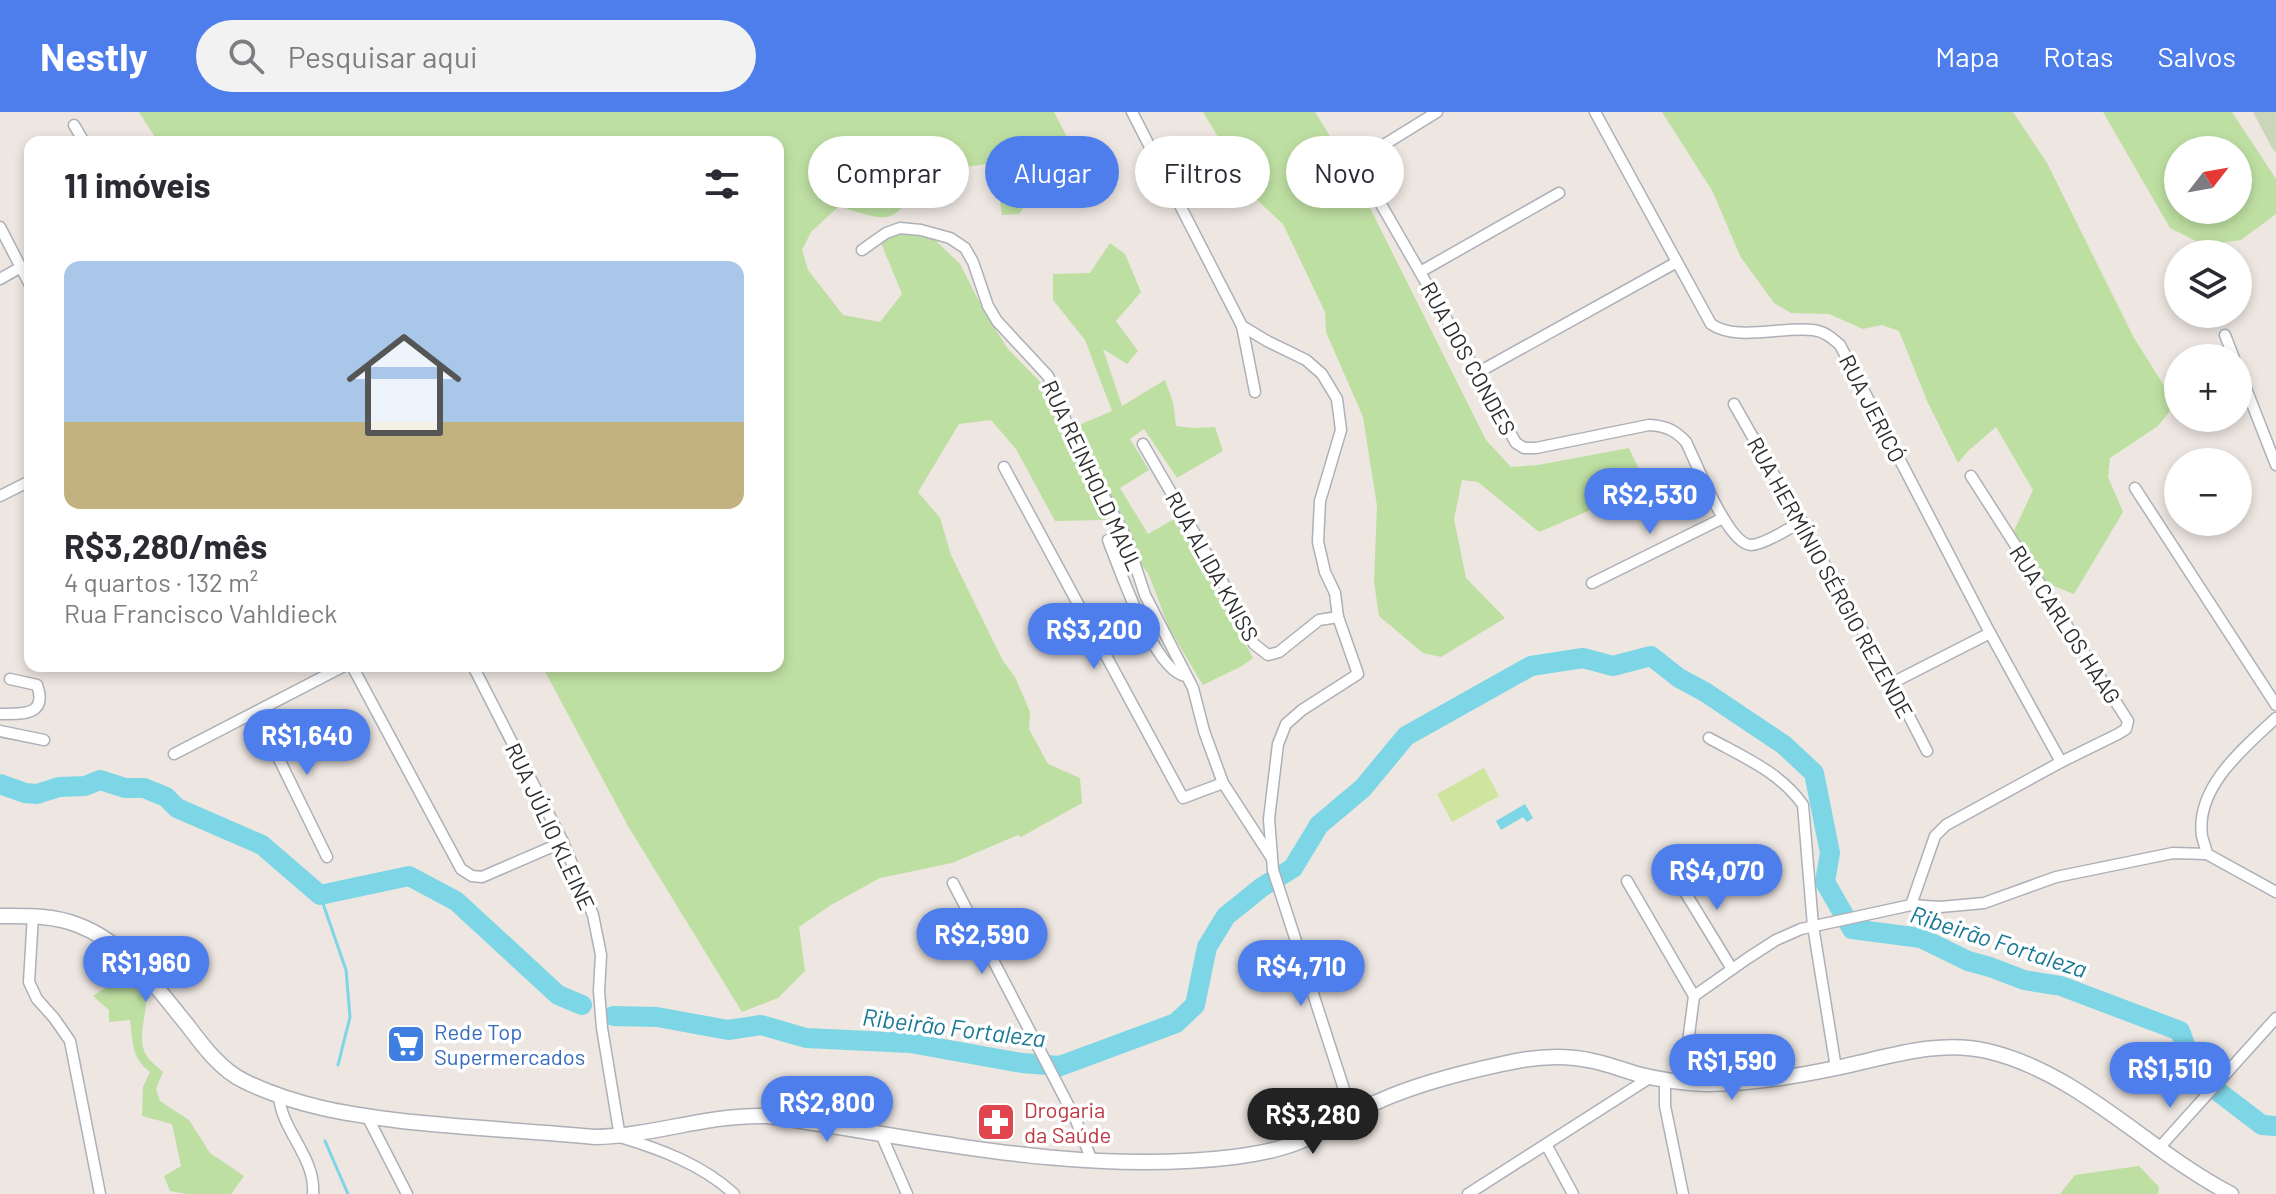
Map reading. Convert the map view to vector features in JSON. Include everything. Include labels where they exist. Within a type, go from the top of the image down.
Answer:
[{"type":"main road","points":[[0,916],[33,915],[77,924],[110,944],[154,983],[203,1045],[240,1079],[279,1097],[309,1106],[445,1126],[620,1137],[740,1115],[768,1116],[1033,1155],[1092,1161],[1176,1162],[1257,1154],[1303,1140],[1377,1101],[1517,1060],[1561,1057],[1593,1060],[1658,1079],[1686,1083],[1754,1082],[1949,1046],[1981,1049],[2032,1065],[2090,1100],[2200,1177],[2231,1194]]},
{"type":"street","points":[[1132,112],[1242,326],[1255,392]]},
{"type":"street","name":"RUA DOS CONDES","points":[[1437,112],[1369,154],[1363,173],[1516,443],[1524,448],[1536,448],[1649,425],[1664,426],[1677,432],[1686,442],[1723,518],[1739,540],[1749,545],[1759,543],[1802,521]]},
{"type":"street","name":"RUA JERICÓ","points":[[1595,112],[1711,324],[1727,332],[1814,330],[1829,335],[1840,345],[2061,762]]},
{"type":"street","points":[[74,125],[80,136]]},
{"type":"street","points":[[1420,272],[1559,193]]},
{"type":"street","points":[[0,227],[24,273]]},
{"type":"street","name":"RUA REINHOLD MAUL","points":[[862,250],[886,233],[900,228],[950,238],[965,248],[997,321],[1048,376],[1069,431],[1126,537],[1145,595],[1193,688],[1204,731],[1223,783],[1271,858]]},
{"type":"street","points":[[1477,373],[1677,262]]},
{"type":"street","points":[[0,279],[21,267]]},
{"type":"street","points":[[1242,326],[1306,360],[1322,374],[1337,399],[1341,430],[1320,501],[1318,542],[1325,572],[1335,593],[1338,617],[1358,674],[1286,724],[1281,734],[1269,819],[1273,870],[1352,1114]]},
{"type":"street","points":[[2225,335],[2229,344]]},
{"type":"street","name":"RUA HERMÍNIO SÉRGIO REZENDE","points":[[1734,404],[1802,521],[1927,751]]},
{"type":"street","points":[[2252,404],[2276,465]]},
{"type":"street","name":"RUA ALIDA KNISS","points":[[1143,444],[1221,579],[1254,644],[1268,655],[1279,652],[1319,620],[1338,617]]},
{"type":"street","points":[[1004,467],[1183,798],[1223,783]]},
{"type":"street","name":"RUA CARLOS HAAG","points":[[1911,905],[1935,836],[1946,825],[2118,734],[2126,729],[2128,721],[1971,476]]},
{"type":"street","points":[[0,496],[24,484]]},
{"type":"street","points":[[2135,488],[2276,705]]},
{"type":"street","points":[[1592,583],[1723,518]]},
{"type":"street","points":[[1108,540],[1150,638],[1172,671],[1186,676]]},
{"type":"street","points":[[1892,683],[1990,633]]},
{"type":"street","points":[[174,754],[333,672]]},
{"type":"street","points":[[355,672],[461,869],[472,876],[482,877],[563,842]]},
{"type":"street","name":"RUA JÚLIO KLEINE","points":[[476,672],[563,842],[593,915],[601,955],[599,991],[602,1028],[620,1137]]},
{"type":"street","points":[[0,714],[30,712],[40,701],[37,685],[10,679]]},
{"type":"street","points":[[256,712],[327,857]]},
{"type":"street","points":[[2207,854],[2202,835],[2206,801],[2233,757],[2276,718]]},
{"type":"street","points":[[0,731],[44,740]]},
{"type":"street","points":[[1709,738],[1778,777],[1803,805],[1813,926],[1836,1068]]},
{"type":"street","points":[[1694,996],[1776,940],[1813,926],[1911,905],[1940,907],[1984,903],[2056,877],[2173,853],[2207,854],[2276,892]]},
{"type":"street","points":[[1674,874],[1732,969]]},
{"type":"street","points":[[1627,881],[1694,996],[1686,1083]]},
{"type":"street","points":[[953,883],[1075,1118],[1092,1161]]},
{"type":"street","points":[[33,915],[29,982],[37,999],[70,1041],[100,1194]]},
{"type":"street","points":[[2159,1148],[2276,1018]]},
{"type":"street","points":[[1468,1194],[1658,1079],[1683,1194]]},
{"type":"street","points":[[279,1097],[280,1110],[312,1175],[313,1194]]},
{"type":"street","points":[[367,1116],[407,1194]]},
{"type":"street","points":[[881,1134],[907,1194]]},
{"type":"street","points":[[620,1137],[682,1160],[722,1183],[734,1194]]},
{"type":"street","points":[[1547,1146],[1573,1194]]},
{"type":"green space","points":[[139,112],[1054,112],[1067,136],[985,136],[985,164],[969,167],[969,136],[808,136],[808,208],[837,208],[811,232],[802,250],[808,270],[843,315],[880,322],[902,294],[881,243],[896,233],[933,238],[960,264],[1008,349],[1040,382],[1065,431],[1112,411],[1085,340],[1053,300],[1053,274],[1090,273],[1110,243],[1125,254],[1141,292],[1116,321],[1138,351],[1127,364],[1103,349],[1122,406],[1165,380],[1173,402],[1176,426],[1215,427],[1223,451],[1177,478],[1144,429],[1130,439],[1149,470],[1120,488],[1148,534],[1176,518],[1253,658],[1203,685],[1170,630],[1148,573],[1104,520],[1055,521],[1016,449],[991,420],[959,424],[918,492],[940,518],[951,555],[1003,661],[1015,677],[1030,712],[1029,729],[1048,764],[1080,778],[1082,803],[1021,837],[1018,835],[952,863],[880,878],[831,905],[799,927],[805,971],[778,998],[742,1012],[628,826],[545,672],[784,672],[784,136],[154,136]]},
{"type":"green space","points":[[1203,112],[1315,112],[1330,136],[1286,136],[1286,208],[1370,208],[1486,440],[1511,467],[1629,448],[1642,476],[1628,494],[1539,532],[1478,482],[1462,480],[1454,519],[1466,578],[1505,618],[1441,657],[1423,653],[1379,616],[1374,582],[1377,506],[1363,417],[1326,332],[1325,312],[1283,224],[1266,208],[1270,208],[1270,136],[1218,136]]},
{"type":"green space","points":[[1662,112],[2013,112],[2047,163],[2134,338],[2164,386],[2164,418],[2158,426],[2110,458],[2108,477],[2123,512],[2074,594],[2039,580],[2013,533],[2033,490],[1996,427],[1958,463],[1928,403],[1899,331],[1882,325],[1863,329],[1829,314],[1791,313],[1774,303],[1740,256],[1713,192]]},
{"type":"green space","points":[[2103,112],[2232,112],[2248,136],[2164,136],[2164,218]]},
{"type":"green space","points":[[2253,112],[2276,112],[2276,153],[2272,148]]},
{"type":"green space","points":[[2252,142],[2276,179],[2276,214],[2241,240],[2194,240],[2168,224],[2252,224]]},
{"type":"green space","points":[[846,208],[901,208],[892,215],[872,216]]},
{"type":"green space","points":[[1001,208],[1023,208],[1019,214],[1002,215]]},
{"type":"green space","points":[[1484,768],[1499,796],[1452,822],[1437,794]]},
{"type":"green space","points":[[117,980],[131,980],[145,994],[143,1046],[148,1058],[163,1072],[156,1089],[160,1101],[189,1120],[210,1153],[244,1176],[231,1194],[170,1191],[164,1176],[181,1166],[172,1124],[142,1116],[143,1087],[150,1072],[136,1055],[130,1020],[109,1022],[109,1010],[93,996]]},
{"type":"green space","points":[[2139,1166],[2159,1187],[2158,1194],[2060,1194],[2075,1175]]},
{"type":"water","points":[[1525,804],[1533,818],[1527,822],[1523,817],[1501,830],[1496,821]]},
{"type":"waterway","name":"Ribeirão Fortaleza","points":[[613,1016],[657,1017],[728,1030],[761,1025],[806,1038],[910,1043],[1022,1063],[1060,1066],[1176,1023],[1195,1005],[1207,947],[1226,916],[1262,887],[1293,868],[1319,825],[1363,788],[1406,736],[1531,666],[1583,658],[1613,666],[1651,656],[1679,678],[1784,745],[1814,773],[1830,853],[1825,882],[1852,929],[1921,938],[1968,961],[2024,980],[2061,986],[2180,1031],[2200,1073],[2220,1093],[2262,1125],[2276,1126]]},
{"type":"waterway","name":"Ribeirão Fortaleza","points":[[0,784],[37,794],[59,787],[85,786],[100,780],[125,788],[144,788],[166,797],[177,808],[262,845],[320,895],[409,876],[456,901],[558,995],[582,1005]]},
{"type":"waterway","points":[[320,895],[346,970],[350,1017],[338,1065]]},
{"type":"waterway","points":[[325,1141],[348,1194]]},
{"type":"place","name":"Rede Top Supermercados","points":[[406,1044]]},
{"type":"place","name":"Drogaria da Saúde","points":[[996,1122]]}]
